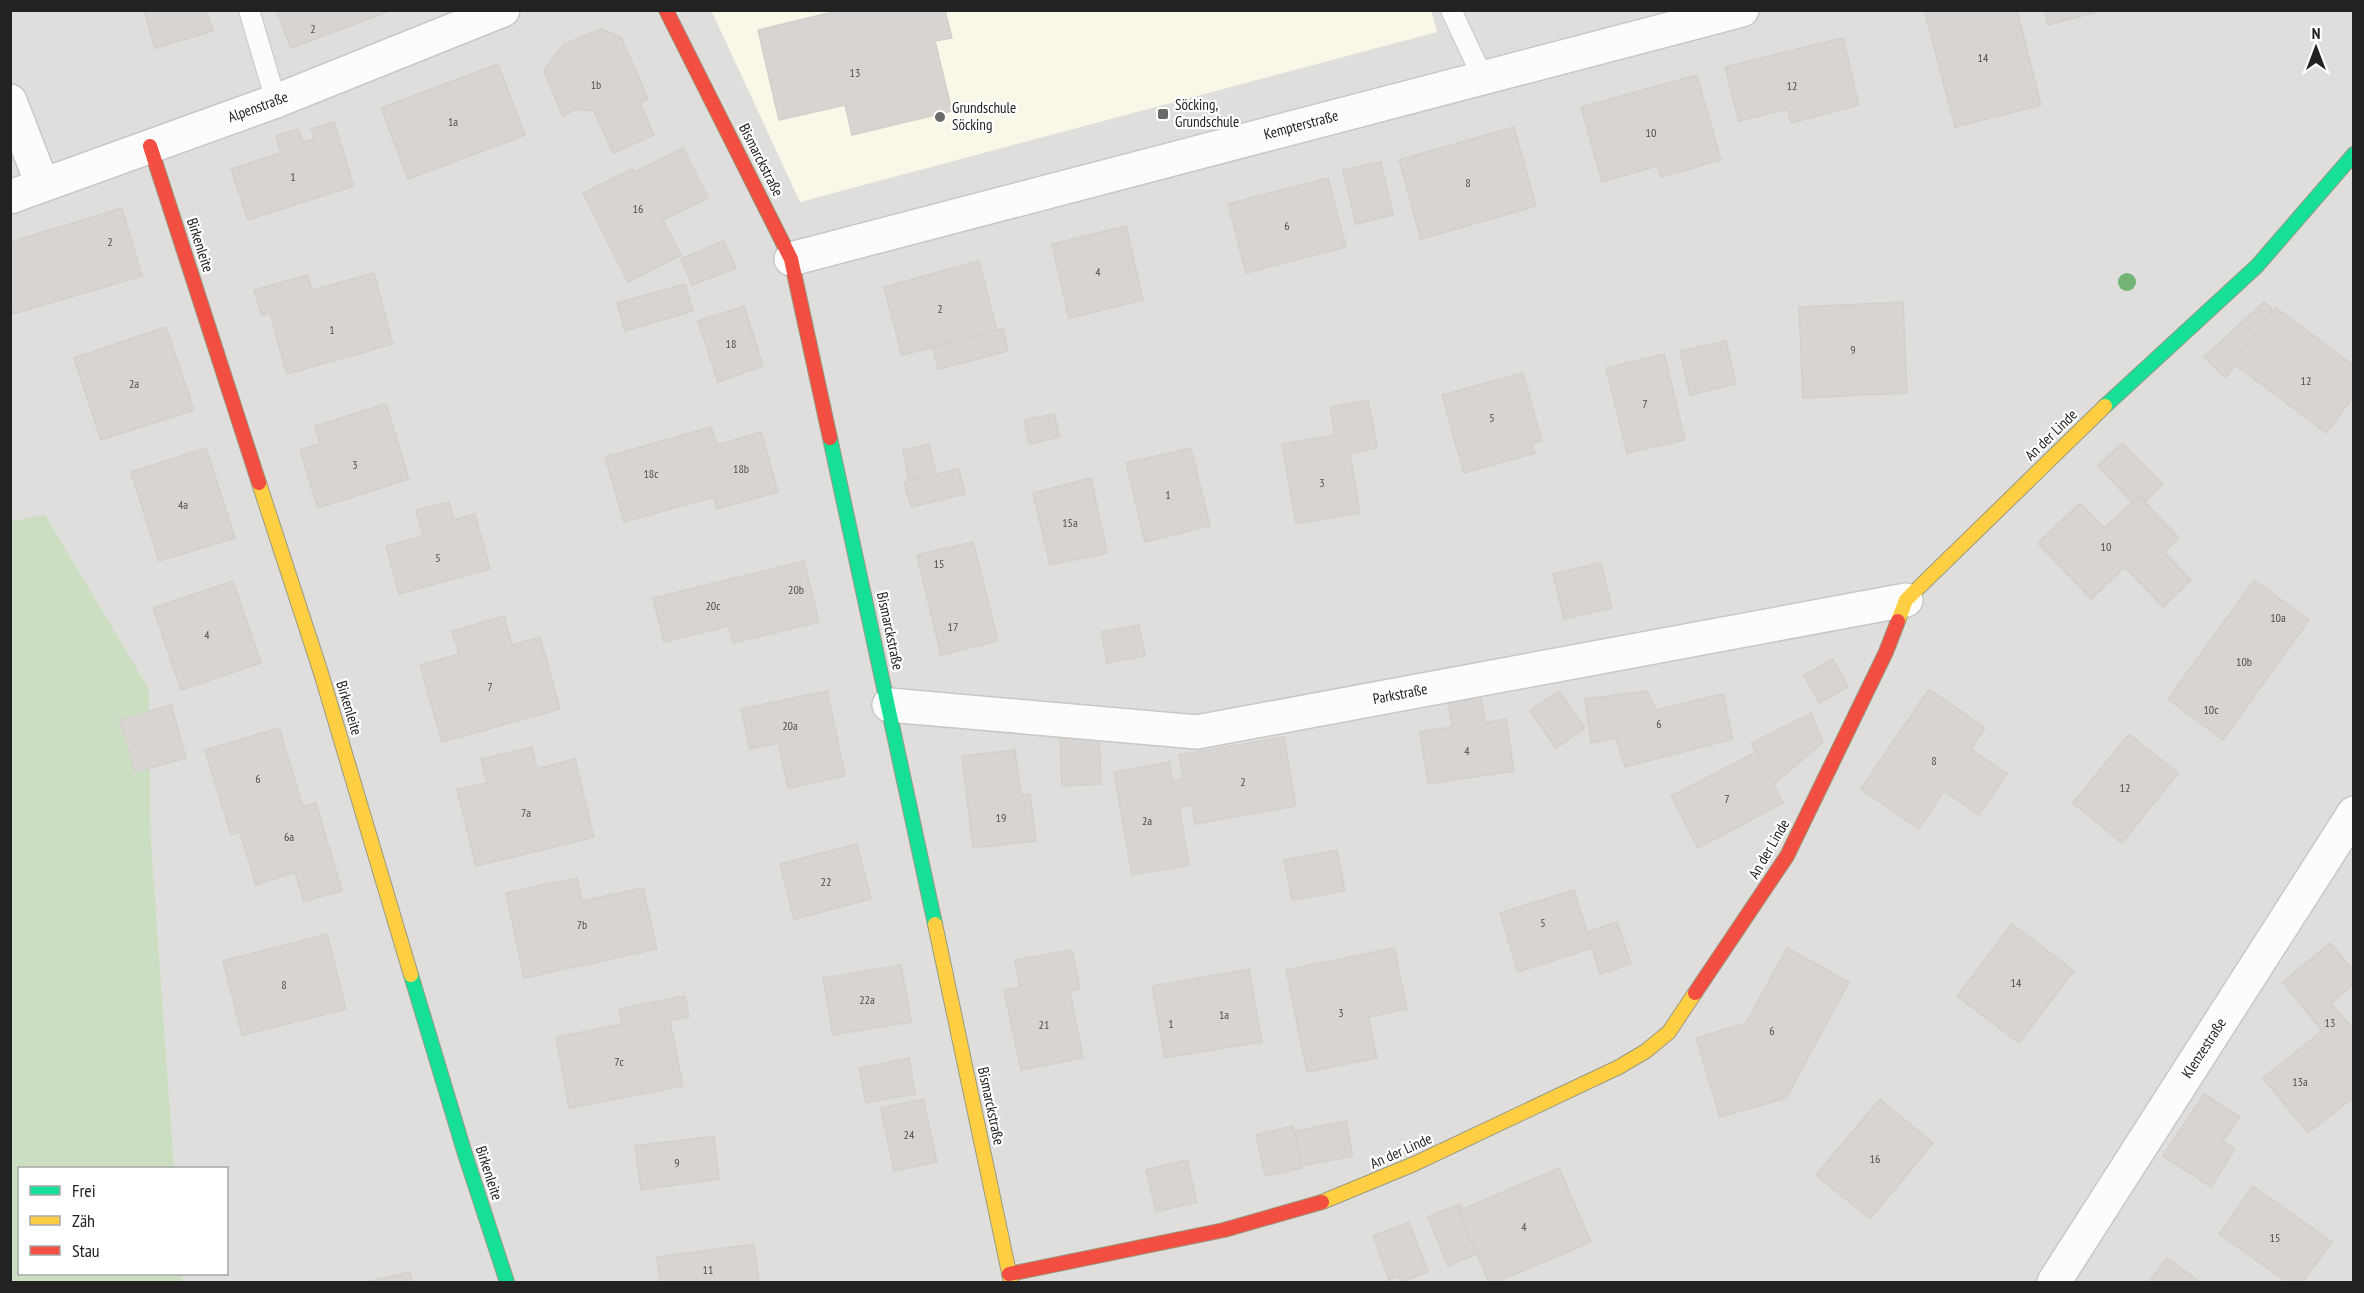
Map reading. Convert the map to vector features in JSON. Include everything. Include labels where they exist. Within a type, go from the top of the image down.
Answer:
[{"type":"street","name":"Alpenstraße","points":[[10,197],[276,101],[503,10]]},
{"type":"street","name":"Bismarckstraße","points":[[666,10],[791,259],[889,705],[1010,1278]]},
{"type":"street","name":"Kempterstraße","points":[[791,259],[1742,10]]},
{"type":"street","points":[[10,101],[42,184]]},
{"type":"street","name":"Birkenleite","points":[[150,146],[321,673],[465,1154],[507,1282]]},
{"type":"street","name":"An der Linde","points":[[1010,1278],[1224,1230],[1341,1196],[1619,1067],[1646,1051],[1669,1032],[1787,856],[1886,652],[1906,600],[2088,423],[2257,266],[2354,154]]},
{"type":"street","name":"Parkstraße","points":[[889,705],[1197,732],[1906,600]]},
{"type":"street","name":"Klenzestraße","points":[[2054,1282],[2354,813]]},
{"type":"lane","points":[[249,10],[276,101]]},
{"type":"lane","points":[[1451,10],[1483,78]]},
{"type":"shaded area","name":"Grundschule Söcking","points":[[717,10],[1431,10],[1437,32],[800,202],[712,12]]},
{"type":"shaded area","points":[[11,11],[2353,11],[2353,1282],[183,1282],[182,1275],[228,1275],[228,1167],[174,1167],[151,839],[149,689],[45,515],[11,521]]},
{"type":"green space","points":[[45,515],[149,689],[151,839],[174,1167],[18,1167],[18,1275],[182,1275],[183,1282],[11,1282],[10,521]]},
{"type":"building","points":[[144,10],[206,10],[213,31],[155,48]]},
{"type":"building","points":[[276,10],[392,10],[291,48]]},
{"type":"building","points":[[841,10],[945,10],[952,38],[935,41],[952,111],[852,135],[845,105],[779,120],[758,30]]},
{"type":"building","points":[[1931,10],[2017,10],[2041,105],[1955,127],[1925,12]]},
{"type":"building","points":[[2045,10],[2099,10],[2100,11],[2048,25]]},
{"type":"building","points":[[601,29],[621,37],[648,99],[640,103],[654,135],[613,153],[594,111],[575,109],[563,117],[544,70],[564,44]]},
{"type":"building","points":[[1843,38],[1859,105],[1791,123],[1788,109],[1739,121],[1725,67]]},
{"type":"building","points":[[498,64],[525,135],[408,179],[381,108]]},
{"type":"building","points":[[1697,75],[1721,160],[1661,177],[1657,166],[1602,182],[1581,107]]},
{"type":"building","points":[[334,122],[354,186],[248,220],[231,169],[281,153],[276,136],[298,129],[303,142],[314,139],[311,129]]},
{"type":"building","points":[[1514,127],[1536,206],[1421,239],[1399,160]]},
{"type":"building","points":[[683,148],[708,198],[663,220],[681,255],[628,282],[583,193]]},
{"type":"building","points":[[1381,162],[1393,215],[1356,224],[1343,170]]},
{"type":"building","points":[[1328,178],[1346,247],[1246,273],[1228,204]]},
{"type":"building","points":[[122,208],[142,276],[13,314],[10,306],[10,242]]},
{"type":"building","points":[[1126,226],[1143,300],[1069,318],[1052,244]]},
{"type":"building","points":[[724,241],[736,268],[692,285],[681,259]]},
{"type":"building","points":[[979,261],[997,331],[902,355],[884,287]]},
{"type":"building","points":[[374,273],[393,344],[287,374],[270,313],[262,315],[254,290],[307,275],[312,290]]},
{"type":"building","points":[[685,284],[693,311],[625,331],[617,303]]},
{"type":"building","points":[[1903,302],[1907,393],[1803,398],[1799,307]]},
{"type":"building","points":[[2264,302],[2273,310],[2233,363],[2236,365],[2225,378],[2204,357]]},
{"type":"building","points":[[744,306],[763,366],[718,382],[698,321]]},
{"type":"building","points":[[2275,307],[2354,366],[2354,396],[2326,433],[2233,363]]},
{"type":"building","points":[[166,327],[194,410],[101,440],[74,358]]},
{"type":"building","points":[[1003,329],[1008,351],[938,369],[933,347]]},
{"type":"building","points":[[1726,341],[1736,384],[1690,395],[1680,351]]},
{"type":"building","points":[[1664,354],[1685,440],[1627,453],[1606,368]]},
{"type":"building","points":[[1523,373],[1542,441],[1532,443],[1535,453],[1464,473],[1442,395]]},
{"type":"building","points":[[1368,400],[1377,448],[1350,453],[1360,513],[1296,524],[1282,444],[1335,435],[1330,407]]},
{"type":"building","points":[[386,404],[409,479],[318,508],[300,450],[320,444],[315,426]]},
{"type":"building","points":[[1054,414],[1060,437],[1029,444],[1024,420]]},
{"type":"building","points":[[711,427],[717,445],[761,432],[778,492],[717,509],[714,497],[624,522],[605,457]]},
{"type":"building","points":[[2122,443],[2163,484],[2145,502],[2139,496],[2132,502],[2098,466]]},
{"type":"building","points":[[929,444],[936,475],[909,481],[903,450]]},
{"type":"building","points":[[206,448],[235,538],[159,561],[131,472]]},
{"type":"building","points":[[1191,448],[1210,526],[1145,542],[1126,463]]},
{"type":"building","points":[[959,469],[965,494],[911,507],[904,482]]},
{"type":"building","points":[[1091,478],[1107,553],[1050,565],[1033,493]]},
{"type":"building","points":[[2139,496],[2179,538],[2164,552],[2191,580],[2163,607],[2125,567],[2091,599],[2038,543],[2080,503],[2104,528]]},
{"type":"building","points":[[449,502],[454,520],[475,514],[490,569],[399,594],[386,546],[423,536],[416,510]]},
{"type":"building","points":[[973,542],[998,641],[941,655],[917,555]]},
{"type":"building","points":[[804,561],[819,622],[733,643],[729,626],[664,642],[653,598]]},
{"type":"building","points":[[1601,563],[1612,608],[1564,619],[1553,574]]},
{"type":"building","points":[[2254,580],[2309,620],[2223,740],[2168,699]]},
{"type":"building","points":[[233,581],[261,663],[181,690],[153,608]]},
{"type":"building","points":[[504,616],[512,645],[540,637],[560,709],[442,742],[420,665],[459,654],[452,631]]},
{"type":"building","points":[[1139,625],[1145,656],[1107,663],[1101,632]]},
{"type":"building","points":[[1833,659],[1848,687],[1819,703],[1804,675]]},
{"type":"building","points":[[1929,689],[1985,728],[1971,749],[2007,774],[1979,815],[1944,791],[1919,829],[1861,789]]},
{"type":"building","points":[[827,691],[845,776],[788,788],[778,743],[750,749],[741,709]]},
{"type":"building","points":[[1559,691],[1585,728],[1556,748],[1530,711]]},
{"type":"building","points":[[1647,691],[1656,710],[1723,694],[1733,739],[1625,767],[1616,738],[1591,743],[1585,699]]},
{"type":"building","points":[[1480,694],[1485,723],[1506,719],[1514,771],[1428,784],[1420,732],[1452,727],[1448,699]]},
{"type":"building","points":[[171,705],[186,758],[135,772],[120,720]]},
{"type":"building","points":[[1811,713],[1823,742],[1773,785],[1751,743]]},
{"type":"building","points":[[279,728],[303,807],[316,803],[342,891],[304,901],[295,872],[256,885],[240,832],[231,835],[205,750]]},
{"type":"building","points":[[1099,732],[1101,784],[1062,786],[1060,734]]},
{"type":"building","points":[[2129,734],[2178,773],[2122,843],[2073,803]]},
{"type":"building","points":[[1284,737],[1296,806],[1195,824],[1192,805],[1179,807],[1189,865],[1132,875],[1114,772],[1170,762],[1172,781],[1183,779],[1179,755]]},
{"type":"building","points":[[532,747],[537,769],[575,759],[594,837],[476,866],[457,789],[487,783],[481,759]]},
{"type":"building","points":[[1015,750],[1021,795],[1030,794],[1036,841],[973,848],[962,756]]},
{"type":"building","points":[[1756,752],[1783,803],[1698,848],[1671,796]]},
{"type":"building","points":[[857,844],[871,899],[794,919],[780,864]]},
{"type":"building","points":[[1337,850],[1345,891],[1292,900],[1284,860]]},
{"type":"building","points":[[577,878],[582,901],[643,888],[657,949],[524,978],[506,893]]},
{"type":"building","points":[[1574,890],[1592,948],[1518,972],[1500,913]]},
{"type":"building","points":[[1617,922],[1631,964],[1600,974],[1587,932]]},
{"type":"building","points":[[2012,924],[2074,971],[2019,1043],[1957,996]]},
{"type":"building","points":[[327,934],[346,1009],[242,1035],[223,961]]},
{"type":"building","points":[[2330,943],[2354,971],[2354,984],[2331,1003],[2354,1030],[2354,1097],[2308,1133],[2263,1078],[2322,1031],[2283,982]]},
{"type":"building","points":[[1394,948],[1407,1009],[1368,1017],[1377,1058],[1307,1072],[1286,970]]},
{"type":"building","points":[[1787,948],[1849,982],[1786,1098],[1720,1117],[1696,1038],[1746,1023]]},
{"type":"building","points":[[1072,950],[1080,989],[1070,991],[1083,1058],[1021,1070],[1004,990],[1020,987],[1015,960]]},
{"type":"building","points":[[901,965],[911,1022],[833,1035],[823,978]]},
{"type":"building","points":[[1249,969],[1262,1042],[1165,1058],[1152,986]]},
{"type":"building","points":[[685,996],[689,1017],[670,1021],[683,1086],[569,1108],[556,1037],[622,1024],[619,1009]]},
{"type":"building","points":[[909,1058],[915,1094],[866,1103],[859,1068]]},
{"type":"building","points":[[2204,1094],[2240,1117],[2223,1141],[2235,1149],[2211,1187],[2163,1156]]},
{"type":"building","points":[[923,1099],[937,1162],[894,1171],[881,1108]]},
{"type":"building","points":[[1880,1099],[1933,1143],[1870,1219],[1816,1175]]},
{"type":"building","points":[[1346,1121],[1353,1156],[1301,1166],[1295,1131]]},
{"type":"building","points":[[1293,1126],[1302,1168],[1265,1176],[1256,1135]]},
{"type":"building","points":[[714,1136],[719,1179],[641,1190],[635,1146]]},
{"type":"building","points":[[1187,1160],[1197,1202],[1156,1212],[1146,1170]]},
{"type":"building","points":[[1559,1168],[1591,1242],[1496,1282],[1489,1282],[1458,1211]]},
{"type":"building","points":[[2253,1186],[2332,1242],[2303,1282],[2287,1282],[2219,1234]]},
{"type":"building","points":[[1460,1204],[1462,1210],[1458,1211],[1476,1254],[1448,1266],[1428,1217]]},
{"type":"building","points":[[1409,1222],[1428,1272],[1401,1282],[1399,1276],[1389,1280],[1373,1236]]},
{"type":"building","points":[[754,1244],[759,1282],[660,1282],[657,1257]]},
{"type":"building","points":[[2167,1258],[2200,1282],[2149,1282]]},
{"type":"building","points":[[410,1272],[412,1282],[367,1282]]},
{"type":"traffic: fast","points":[[2105,406],[2257,266],[2354,154]]},
{"type":"traffic: fast","points":[[830,438],[935,924]]},
{"type":"traffic: fast","points":[[411,975],[465,1154],[507,1282]]},
{"type":"traffic: slow","points":[[1898,621],[1906,600],[2105,406]]},
{"type":"traffic: slow","points":[[259,483],[321,673],[411,975]]},
{"type":"traffic: slow","points":[[935,924],[1011,1282]]},
{"type":"traffic: slow","points":[[1322,1202],[1414,1164],[1619,1067],[1646,1051],[1669,1032],[1695,993]]},
{"type":"traffic: jam","points":[[666,10],[791,259],[830,438]]},
{"type":"traffic: jam","points":[[150,146],[259,483]]},
{"type":"traffic: jam","points":[[1695,993],[1787,856],[1886,652],[1898,621]]},
{"type":"traffic: jam","points":[[1009,1274],[1224,1230],[1322,1202]]},
{"type":"place","name":"Söcking, Grundschule","points":[[1163,114]]},
{"type":"place","name":"Grundschule Söcking","points":[[940,117]]}]
